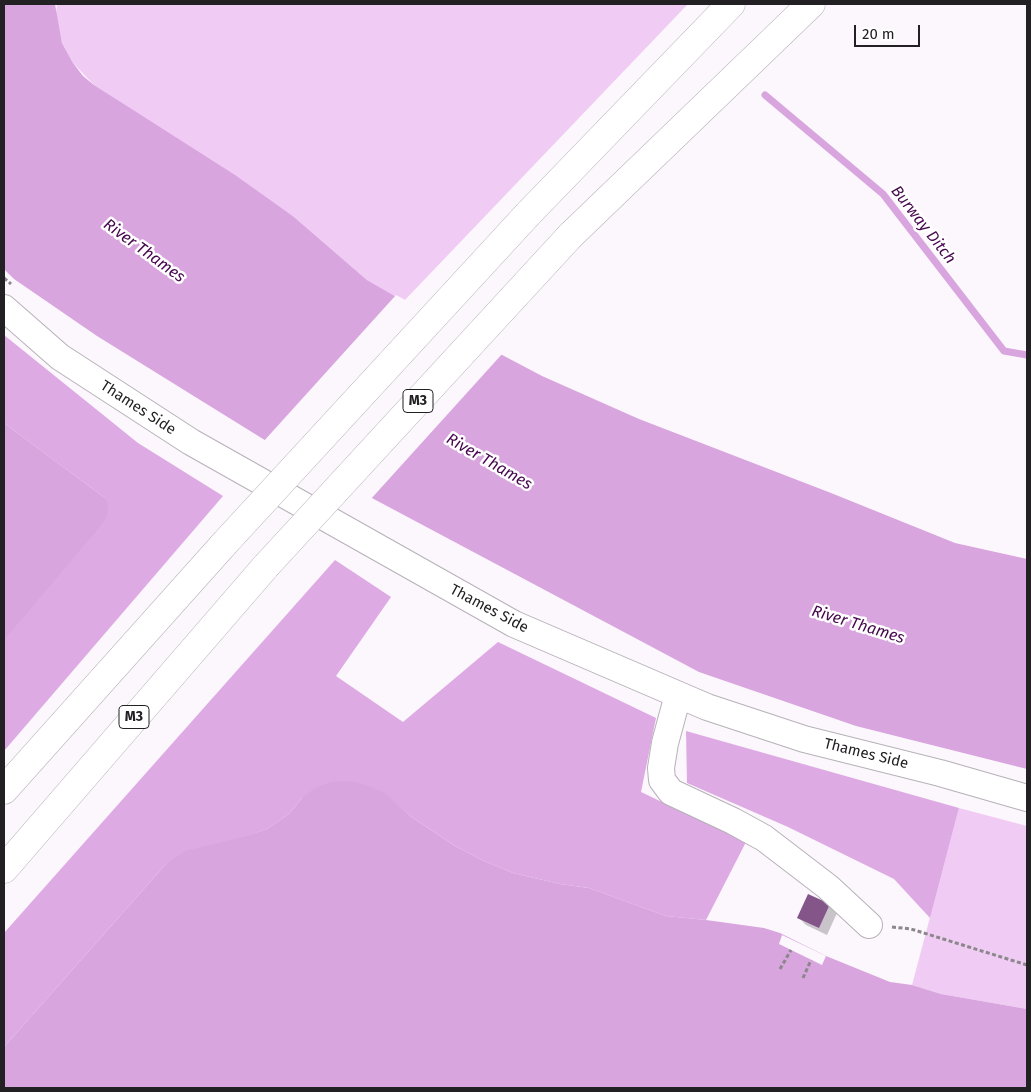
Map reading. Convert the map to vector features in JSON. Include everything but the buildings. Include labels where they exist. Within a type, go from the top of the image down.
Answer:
[{"type":"highway","points":[[4,790],[224,544],[528,214],[731,4]]},
{"type":"highway","name":"M3","points":[[4,869],[266,566],[570,236],[811,4]]},
{"type":"street","name":"Thames Side","points":[[4,308],[60,357],[191,442],[514,624],[707,707],[804,739],[940,773],[1027,798]]},
{"type":"street","points":[[678,695],[665,743],[661,768],[662,780],[671,792],[764,838],[828,887],[869,925]]},
{"type":"path","points":[[869,925],[911,929],[1027,965]]},
{"type":"path","points":[[780,969],[791,950]]},
{"type":"path","points":[[803,978],[811,960]]},
{"type":"shaded area","points":[[57,4],[688,4],[403,302],[367,280],[294,217],[94,85],[73,63],[62,43],[56,14]]},
{"type":"shaded area","points":[[4,335],[138,443],[223,496],[4,751],[4,639],[105,498],[4,423]]},
{"type":"shaded area","points":[[335,560],[391,597],[336,676],[403,722],[498,642],[656,718],[641,792],[746,842],[706,920],[666,916],[589,888],[560,884],[513,873],[455,846],[410,816],[385,794],[302,798],[289,814],[267,829],[165,865],[4,1047],[4,933]]},
{"type":"shaded area","points":[[686,731],[959,808],[930,918],[894,879],[788,827],[687,783]]},
{"type":"shaded area","points":[[959,808],[1027,826],[1027,1009],[941,994],[912,985]]},
{"type":"water","name":"River Thames","points":[[4,4],[55,4],[62,43],[83,76],[94,85],[235,175],[294,217],[367,280],[434,319],[542,376],[639,419],[955,543],[1027,559],[1027,769],[856,726],[699,672],[276,447],[97,336],[14,279],[4,269]]},
{"type":"water","points":[[4,423],[105,498],[108,506],[107,517],[98,529],[4,640]]},
{"type":"water","points":[[349,781],[364,784],[386,794],[410,816],[455,846],[513,873],[560,884],[589,888],[666,916],[764,928],[780,933],[826,956],[890,982],[912,985],[941,994],[1027,1009],[1027,1088],[4,1088],[4,1047],[165,865],[185,851],[243,837],[267,829],[289,814],[302,798],[315,788],[331,782]]},
{"type":"pier","points":[[396,295],[503,353],[370,500],[263,442]]},
{"type":"pier","points":[[782,935],[826,956],[822,965],[779,944]]},
{"type":"waterway","name":"Burway Ditch","points":[[765,95],[883,194],[1004,351],[1027,355]]}]
